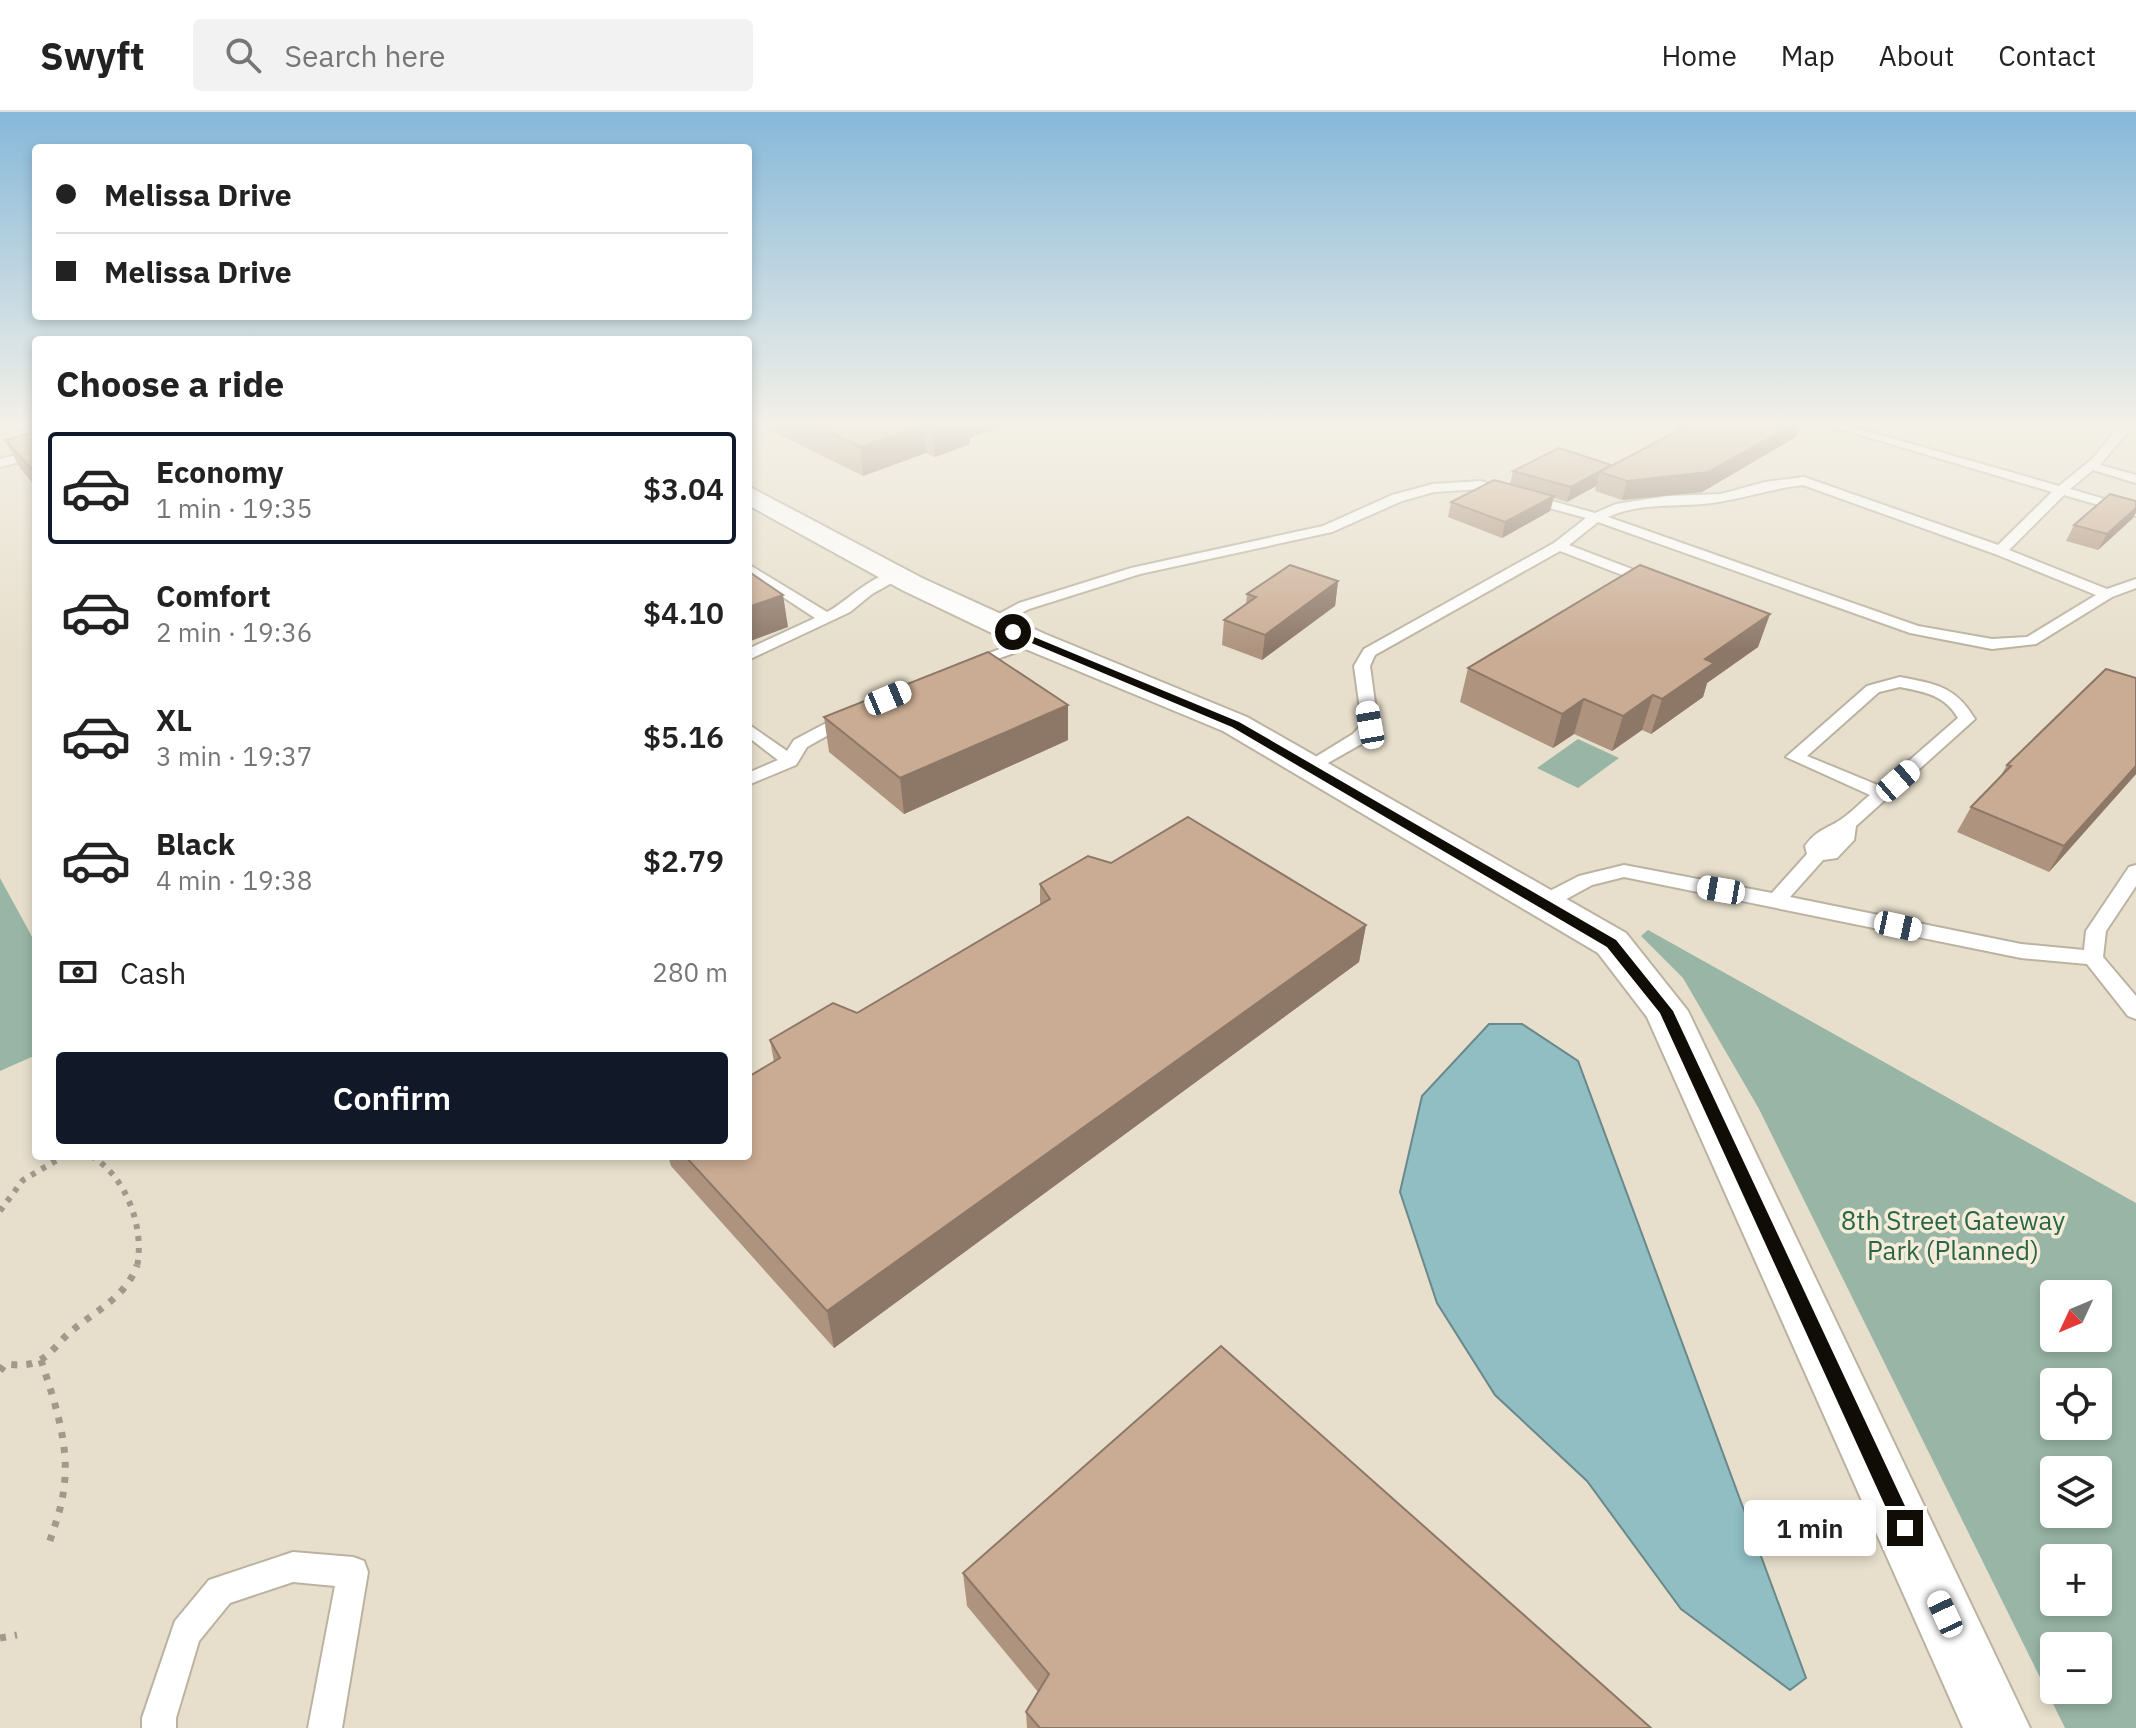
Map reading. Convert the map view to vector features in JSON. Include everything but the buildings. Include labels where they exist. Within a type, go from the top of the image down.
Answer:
[{"type":"street","points":[[752,501],[992,622],[1235,724],[1612,943],[1666,1011],[1997,1728]]},
{"type":"lane","points":[[992,622],[1024,606],[1136,571],[1327,529],[1394,499]]},
{"type":"lane","points":[[1532,499],[1596,517],[1915,630],[1992,644],[2031,641],[2107,594],[2136,583]]},
{"type":"lane","points":[[1310,768],[1359,738],[1370,725],[1362,666],[1369,652],[1559,546],[1596,517],[1616,508],[1684,499]]},
{"type":"lane","points":[[1856,499],[2000,551],[2107,594]]},
{"type":"lane","points":[[2000,551],[2052,499]]},
{"type":"lane","points":[[2090,499],[2136,512]]},
{"type":"lane","points":[[1559,546],[1674,590]]},
{"type":"lane","points":[[752,571],[826,618]]},
{"type":"lane","points":[[752,653],[845,609],[867,591],[897,576]]},
{"type":"lane","points":[[947,673],[1034,641]]},
{"type":"lane","points":[[1776,900],[1817,855],[1830,854],[1847,836],[1847,824],[1883,794],[1967,719],[1957,702],[1935,689],[1900,682],[1873,689],[1795,757],[1883,794]]},
{"type":"lane","points":[[752,778],[790,761],[800,744],[861,711]]},
{"type":"lane","points":[[752,732],[790,761]]},
{"type":"lane","points":[[1543,903],[1586,880],[1624,871],[2021,951],[2093,958]]},
{"type":"lane","points":[[2136,871],[2096,931],[2093,958],[2136,1011]]},
{"type":"lane","points":[[159,1728],[159,1718],[186,1632],[220,1591],[293,1567],[353,1572],[325,1728]]},
{"type":"path","points":[[0,1211],[23,1180],[57,1160]]},
{"type":"path","points":[[2,1365],[25,1366],[41,1360],[71,1331],[102,1309],[131,1280],[140,1253],[128,1201],[120,1181],[109,1167],[98,1160]]},
{"type":"path","points":[[41,1360],[53,1398],[65,1473],[61,1503],[48,1547]]},
{"type":"path","points":[[0,1638],[17,1635]]},
{"type":"green space","points":[[1578,739],[1619,758],[1578,788],[1537,768]]},
{"type":"green space","points":[[0,878],[32,937],[32,1057],[0,1071]]},
{"type":"green space","name":"8th Street Gateway Park (Planned)","points":[[1648,930],[2136,1203],[2136,1728],[2065,1728],[2053,1704],[2112,1704],[2112,1632],[2040,1632],[2040,1677],[1759,1109],[1683,978],[1641,936]]},
{"type":"water","points":[[1489,1024],[1522,1024],[1578,1061],[1806,1678],[1790,1690],[1681,1609],[1587,1481],[1495,1395],[1437,1303],[1400,1192],[1422,1096]]},
{"type":"route","points":[[1013,632],[1235,724],[1612,943],[1666,1011],[1905,1528]]}]
